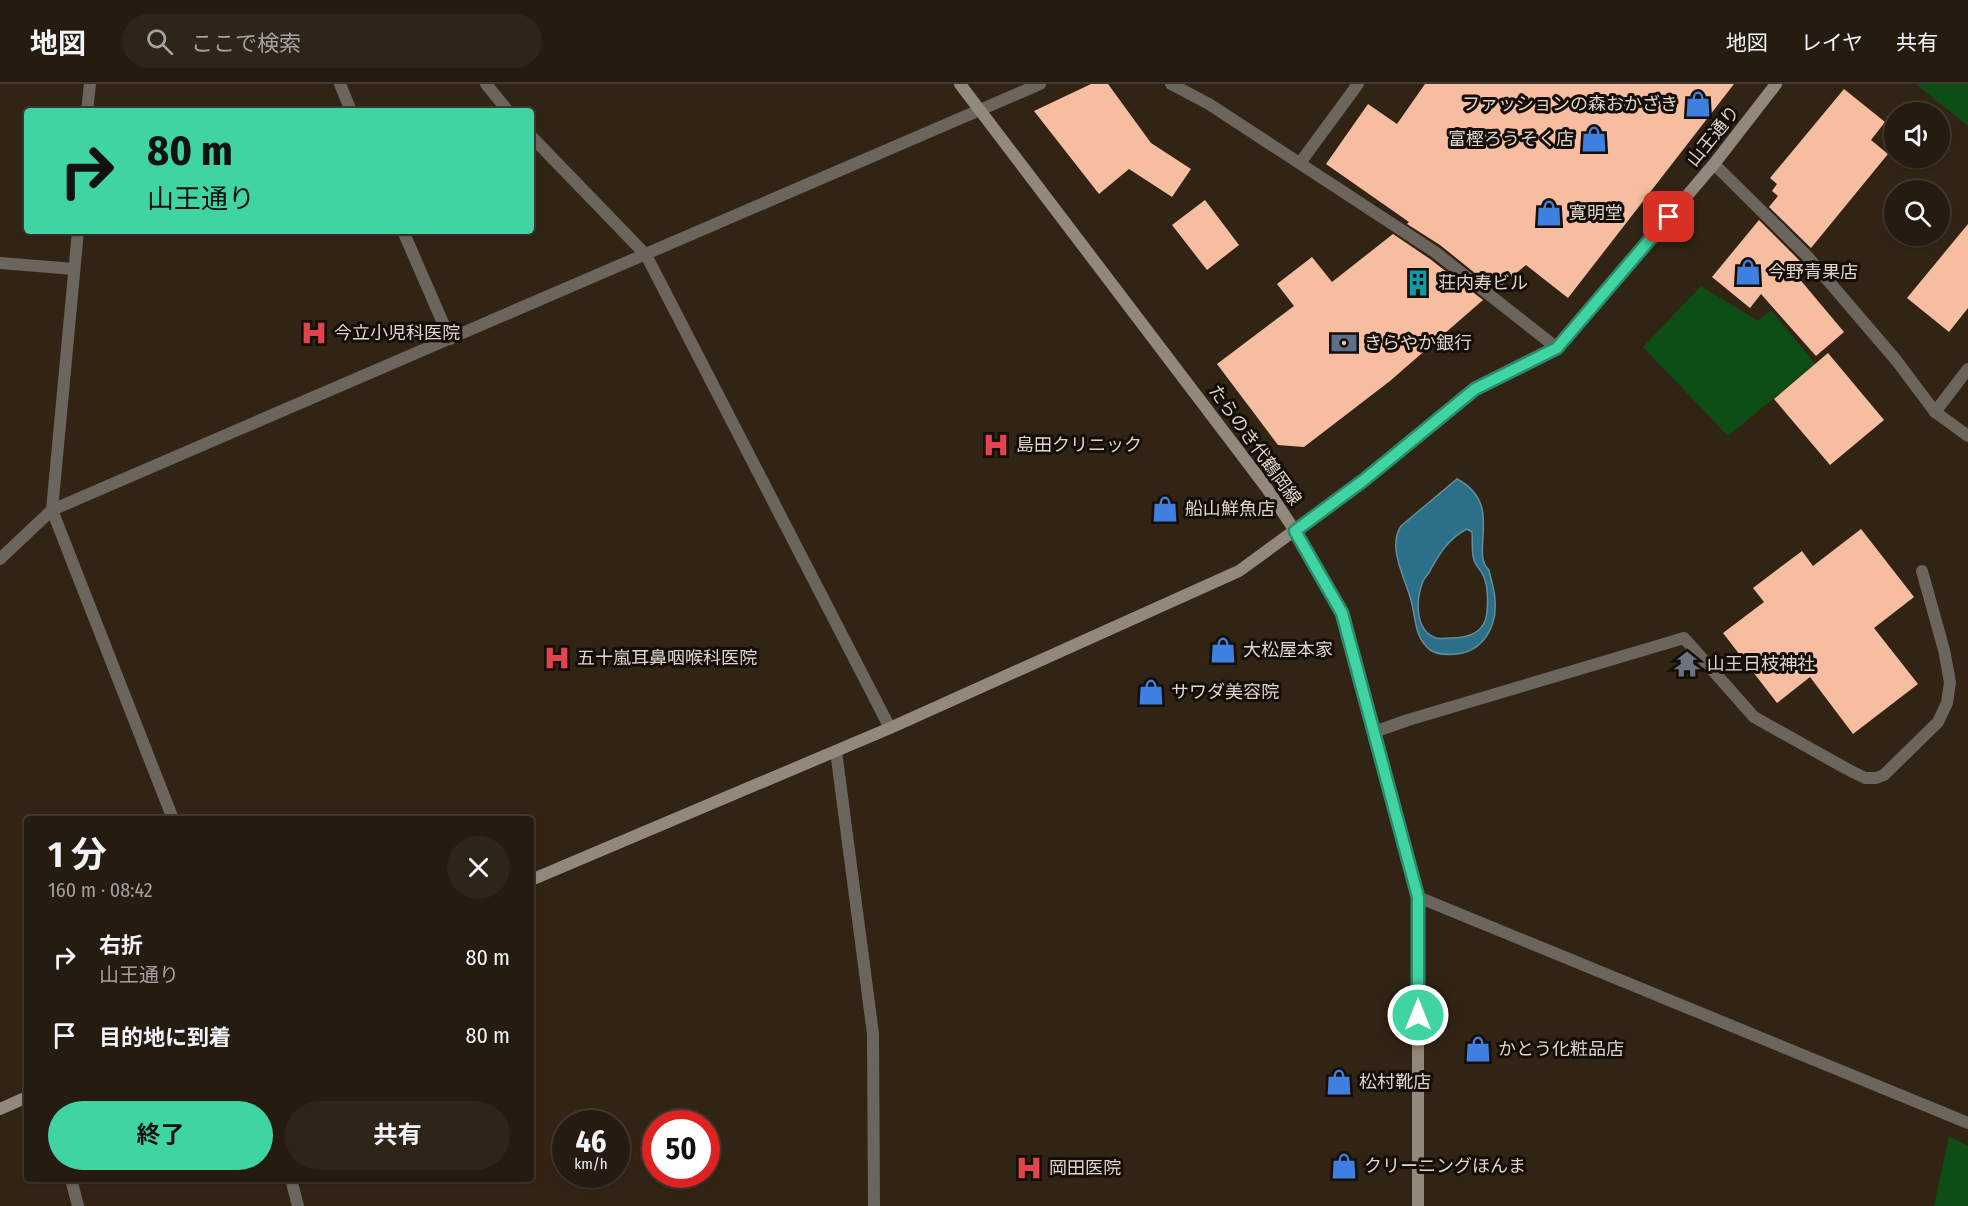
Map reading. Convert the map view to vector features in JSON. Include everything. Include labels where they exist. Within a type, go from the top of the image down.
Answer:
[{"type":"street","points":[[87,108],[90,84]]},
{"type":"street","points":[[340,84],[350,108]]},
{"type":"street","points":[[486,84],[506,108]]},
{"type":"street","name":"たらのき代鶴岡線","points":[[960,84],[1266,487],[1295,531],[1342,613],[1418,897],[1418,1206]]},
{"type":"street","points":[[0,559],[52,510],[1040,84]]},
{"type":"street","points":[[1171,84],[1209,104],[1435,252],[1557,348]]},
{"type":"street","points":[[1300,163],[1358,84]]},
{"type":"street","name":"山王通り","points":[[534,879],[890,728],[1239,571],[1364,480],[1475,389],[1557,348],[1714,164],[1776,84]]},
{"type":"street","points":[[534,139],[646,255],[890,728]]},
{"type":"street","points":[[1714,164],[1807,256],[1896,360],[1935,412],[1968,436]]},
{"type":"street","points":[[78,234],[52,510],[172,816]]},
{"type":"street","points":[[404,234],[450,339]]},
{"type":"street","points":[[0,263],[74,269]]},
{"type":"street","points":[[1935,412],[1968,369]]},
{"type":"street","points":[[1374,732],[1684,638],[1754,717],[1847,770],[1865,778],[1876,778],[1884,775],[1938,722],[1947,703],[1950,682],[1944,650],[1922,571]]},
{"type":"street","points":[[836,751],[873,1034],[874,1206]]},
{"type":"street","points":[[1418,897],[1968,1123]]},
{"type":"street","points":[[0,1109],[24,1098]]},
{"type":"street","points":[[72,1182],[78,1206]]},
{"type":"street","points":[[292,1182],[298,1206]]},
{"type":"green space","points":[[1916,84],[1968,84],[1968,126],[1950,111],[1950,102],[1938,102]]},
{"type":"green space","points":[[1701,286],[1758,321],[1771,310],[1815,364],[1728,436],[1643,347]]},
{"type":"green space","points":[[1949,1136],[1968,1146],[1968,1206],[1934,1206]]},
{"type":"water","points":[[1457,479],[1471,489],[1479,501],[1484,527],[1482,552],[1494,589],[1495,611],[1491,628],[1481,643],[1474,648],[1457,654],[1440,654],[1430,650],[1421,639],[1396,553],[1397,534],[1401,526]],"holes":[[[1467,529],[1472,532],[1473,557],[1485,579],[1487,588],[1486,619],[1483,625],[1470,635],[1457,638],[1436,638],[1429,634],[1420,621],[1418,605],[1423,581],[1450,541]]]},
{"type":"building","points":[[1091,84],[1108,84],[1151,143],[1191,169],[1172,197],[1129,169],[1099,194],[1034,111]]},
{"type":"building","points":[[1425,84],[1734,84],[1568,298],[1526,265],[1496,290],[1440,245],[1407,224],[1409,222],[1326,164],[1368,104],[1397,124]]},
{"type":"building","points":[[1844,89],[1884,121],[1871,140],[1884,151],[1884,159],[1811,248],[1769,207],[1778,196],[1772,191],[1777,184],[1770,178]]},
{"type":"building","points":[[1205,200],[1239,245],[1207,270],[1172,225]]},
{"type":"building","points":[[1759,220],[1800,261],[1792,270],[1844,332],[1816,356],[1761,294],[1750,308],[1712,277]]},
{"type":"building","points":[[1968,224],[1968,308],[1949,332],[1907,298]]},
{"type":"building","points":[[1393,234],[1483,300],[1390,381],[1304,447],[1278,445],[1217,364],[1294,306],[1277,284],[1312,257],[1332,282]]},
{"type":"building","points":[[1828,353],[1884,420],[1830,465],[1774,399]]},
{"type":"building","points":[[1861,529],[1914,597],[1874,628],[1918,684],[1853,734],[1810,677],[1777,703],[1723,633],[1764,602],[1753,588],[1802,551],[1813,566]]},
{"type":"place","name":"ファッションの森おかざき","points":[[1698,104]]},
{"type":"place","name":"富樫ろうそく店","points":[[1594,139]]},
{"type":"place","name":"寛明堂","points":[[1549,213]]},
{"type":"place","name":"今野青果店","points":[[1748,272]]},
{"type":"place","name":"荘内寿ビル","points":[[1418,283]]},
{"type":"place","name":"今立小児科医院","points":[[314,333]]},
{"type":"place","name":"きらやか銀行","points":[[1344,343]]},
{"type":"place","name":"島田クリニック","points":[[996,445]]},
{"type":"place","name":"船山鮮魚店","points":[[1165,509]]},
{"type":"place","name":"大松屋本家","points":[[1223,650]]},
{"type":"place","name":"五十嵐耳鼻咽喉科医院","points":[[557,658]]},
{"type":"place","name":"山王日枝神社","points":[[1687,664]]},
{"type":"place","name":"サワダ美容院","points":[[1151,692]]},
{"type":"place","name":"かとう化粧品店","points":[[1478,1049]]},
{"type":"place","name":"松村靴店","points":[[1339,1082]]},
{"type":"place","name":"クリーニングほんま","points":[[1344,1166]]},
{"type":"place","name":"岡田医院","points":[[1029,1168]]},
{"type":"route","points":[[1418,1015],[1418,897],[1342,613],[1295,531],[1364,480],[1475,389],[1557,348],[1669,217]]}]
